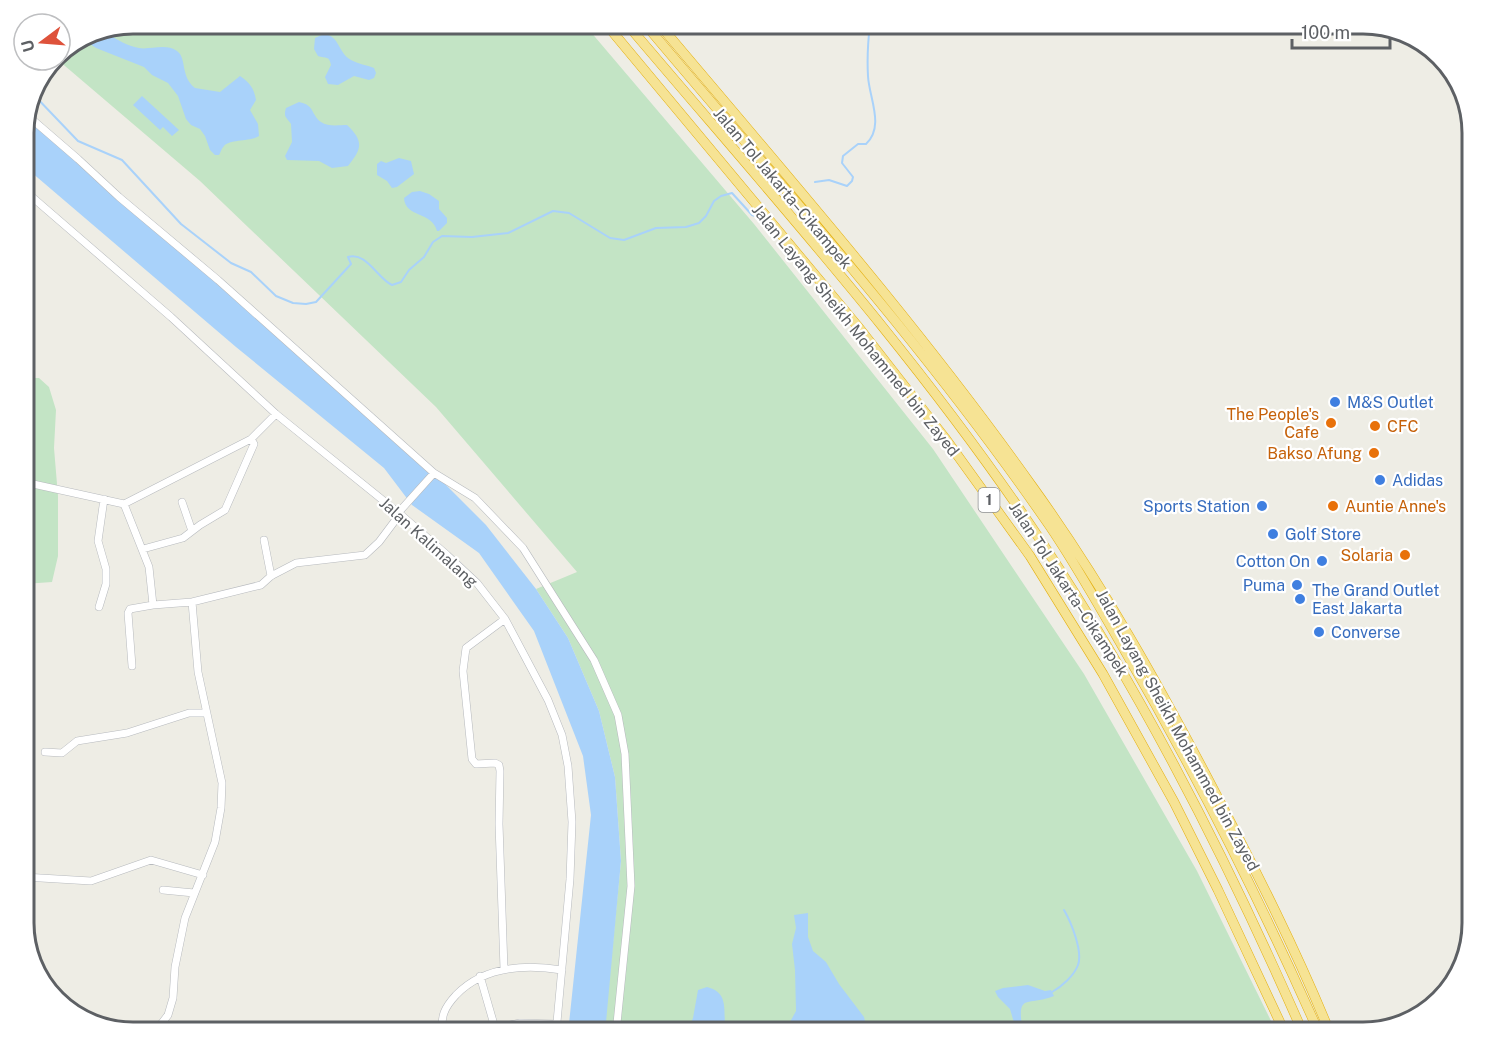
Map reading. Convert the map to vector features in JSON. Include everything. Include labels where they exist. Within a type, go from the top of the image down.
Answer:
[{"type":"highway","name":"Jalan Layang Sheikh Mohammed bin Zayed","points":[[614,34],[860,329],[945,438],[1030,556],[1103,674],[1174,802],[1229,911],[1280,1022]]},
{"type":"highway","name":"Jalan Tol Jakarta–Cikampek","points":[[635,34],[876,319],[959,427],[1039,538],[1136,695],[1189,793],[1254,924],[1298,1022]]},
{"type":"highway","name":"Jalan Tol Jakarta–Cikampek","points":[[653,34],[915,345],[978,427],[1083,577],[1220,821],[1314,1022]]},
{"type":"highway","name":"Jalan Layang Sheikh Mohammed bin Zayed","points":[[667,34],[892,302],[964,393],[1060,526],[1110,604],[1200,763],[1271,902],[1325,1022]]},
{"type":"street","points":[[36,123],[119,198],[218,280],[432,475],[475,498],[523,548],[594,660],[618,715],[625,754],[631,893],[617,1022]]},
{"type":"street","name":"Jalan Kalimalang","points":[[35,200],[171,317],[276,414],[400,512],[477,584],[506,619],[552,708],[562,735],[568,766],[572,845],[557,1022]]},
{"type":"street","points":[[35,484],[124,504],[251,439],[276,414]]},
{"type":"street","points":[[143,549],[183,538],[225,510],[254,444],[251,439]]},
{"type":"street","points":[[132,666],[128,613],[130,609],[192,602],[261,585],[271,576],[296,563],[368,554],[432,475]]},
{"type":"street","points":[[99,607],[106,584],[106,569],[98,541],[104,499]]},
{"type":"street","points":[[182,502],[192,531]]},
{"type":"street","points":[[124,504],[149,567],[153,605]]},
{"type":"street","points":[[264,540],[271,576]]},
{"type":"street","points":[[163,1022],[168,1015],[173,998],[175,967],[185,918],[215,843],[221,808],[222,783],[198,672],[192,602]]},
{"type":"street","points":[[504,969],[499,824],[500,771],[495,763],[476,764],[472,759],[463,671],[466,648],[506,619]]},
{"type":"street","points":[[45,753],[62,753],[77,741],[127,733],[189,713],[206,713]]},
{"type":"street","points":[[35,878],[91,881],[151,860],[203,875]]},
{"type":"street","points":[[163,890],[194,893]]},
{"type":"street","points":[[441,1022],[445,1007],[463,988],[480,976],[504,969],[532,967],[562,970]]},
{"type":"street","points":[[480,976],[493,1022]]},
{"type":"green space","points":[[133,34],[592,34],[754,224],[933,449],[1084,674],[1197,871],[1272,1022],[605,1022],[621,861],[615,777],[599,711],[568,638],[536,589],[577,572],[436,407],[200,181],[72,72],[72,56],[95,42],[114,36]]},
{"type":"green space","points":[[35,378],[39,378],[49,387],[56,410],[54,448],[58,496],[58,556],[52,582],[35,583]]},
{"type":"water","points":[[324,34],[333,38],[351,60],[374,68],[376,73],[374,78],[369,80],[354,76],[338,85],[328,84],[325,77],[331,65],[330,62],[327,58],[318,56],[314,49],[315,38]]},
{"type":"water","points":[[113,36],[135,47],[173,49],[180,54],[187,78],[195,88],[220,92],[240,76],[254,92],[256,100],[250,110],[258,124],[259,136],[227,144],[219,155],[215,155],[210,150],[200,129],[191,125],[186,119],[178,96],[168,83],[152,75],[144,67],[91,44]]},
{"type":"water","points":[[142,96],[179,130],[172,136],[163,127],[160,130],[133,105]]},
{"type":"water","points":[[299,102],[308,105],[324,124],[347,125],[356,136],[358,150],[348,166],[332,168],[319,161],[287,160],[285,156],[292,142],[291,124],[285,111],[286,108]]},
{"type":"water","points":[[36,123],[434,473],[486,525],[536,589],[568,638],[599,711],[615,777],[621,861],[606,1022],[569,1022],[591,815],[583,756],[534,631],[479,553],[412,505],[384,468],[236,347],[35,175]]},
{"type":"water","points":[[399,158],[411,161],[414,174],[397,187],[392,188],[387,181],[377,175],[377,164],[381,161],[386,163]]},
{"type":"water","points":[[420,191],[439,201],[439,209],[447,218],[447,223],[439,231],[430,220],[409,209],[406,204],[404,198],[412,192]]},
{"type":"water","points":[[808,913],[808,937],[813,951],[826,962],[865,1022],[790,1022],[796,1011],[792,944],[796,928],[794,915]]},
{"type":"water","points":[[1028,985],[1045,991],[1051,990],[1054,996],[1025,1003],[1021,1011],[1021,1022],[1014,1022],[1010,1009],[995,991]]},
{"type":"water","points":[[707,987],[720,994],[723,999],[725,1022],[691,1022],[698,990]]},
{"type":"waterway","points":[[815,182],[829,180],[847,186],[853,177],[842,163],[843,156],[858,144],[866,144],[872,137],[875,120],[868,70],[869,34]]},
{"type":"waterway","points":[[40,101],[78,141],[122,160],[181,224],[231,263],[251,272],[276,296],[293,303],[316,302],[351,264],[348,257],[360,258],[392,285],[401,282],[409,270],[424,257],[433,242],[442,236],[472,237],[508,233],[553,211],[569,213],[610,238],[624,240],[656,228],[686,227],[699,223],[706,216],[714,201],[732,193],[752,215],[758,217]]},
{"type":"waterway","points":[[1052,992],[1070,977],[1079,959],[1075,937],[1064,910]]},
{"type":"place","name":"M&S Outlet","points":[[1335,402]]},
{"type":"place","name":"The People's Cafe","points":[[1331,423]]},
{"type":"place","name":"CFC","points":[[1375,426]]},
{"type":"place","name":"Bakso Afung","points":[[1374,453]]},
{"type":"place","name":"Adidas","points":[[1380,480]]},
{"type":"place","name":"Sports Station","points":[[1262,506]]},
{"type":"place","name":"Auntie Anne's","points":[[1333,506]]},
{"type":"place","name":"Golf Store","points":[[1273,534]]},
{"type":"place","name":"Solaria","points":[[1405,555]]},
{"type":"place","name":"Cotton On","points":[[1322,561]]},
{"type":"place","name":"Puma","points":[[1297,585]]},
{"type":"place","name":"The Grand Outlet East Jakarta","points":[[1300,599]]},
{"type":"place","name":"Converse","points":[[1319,632]]}]
